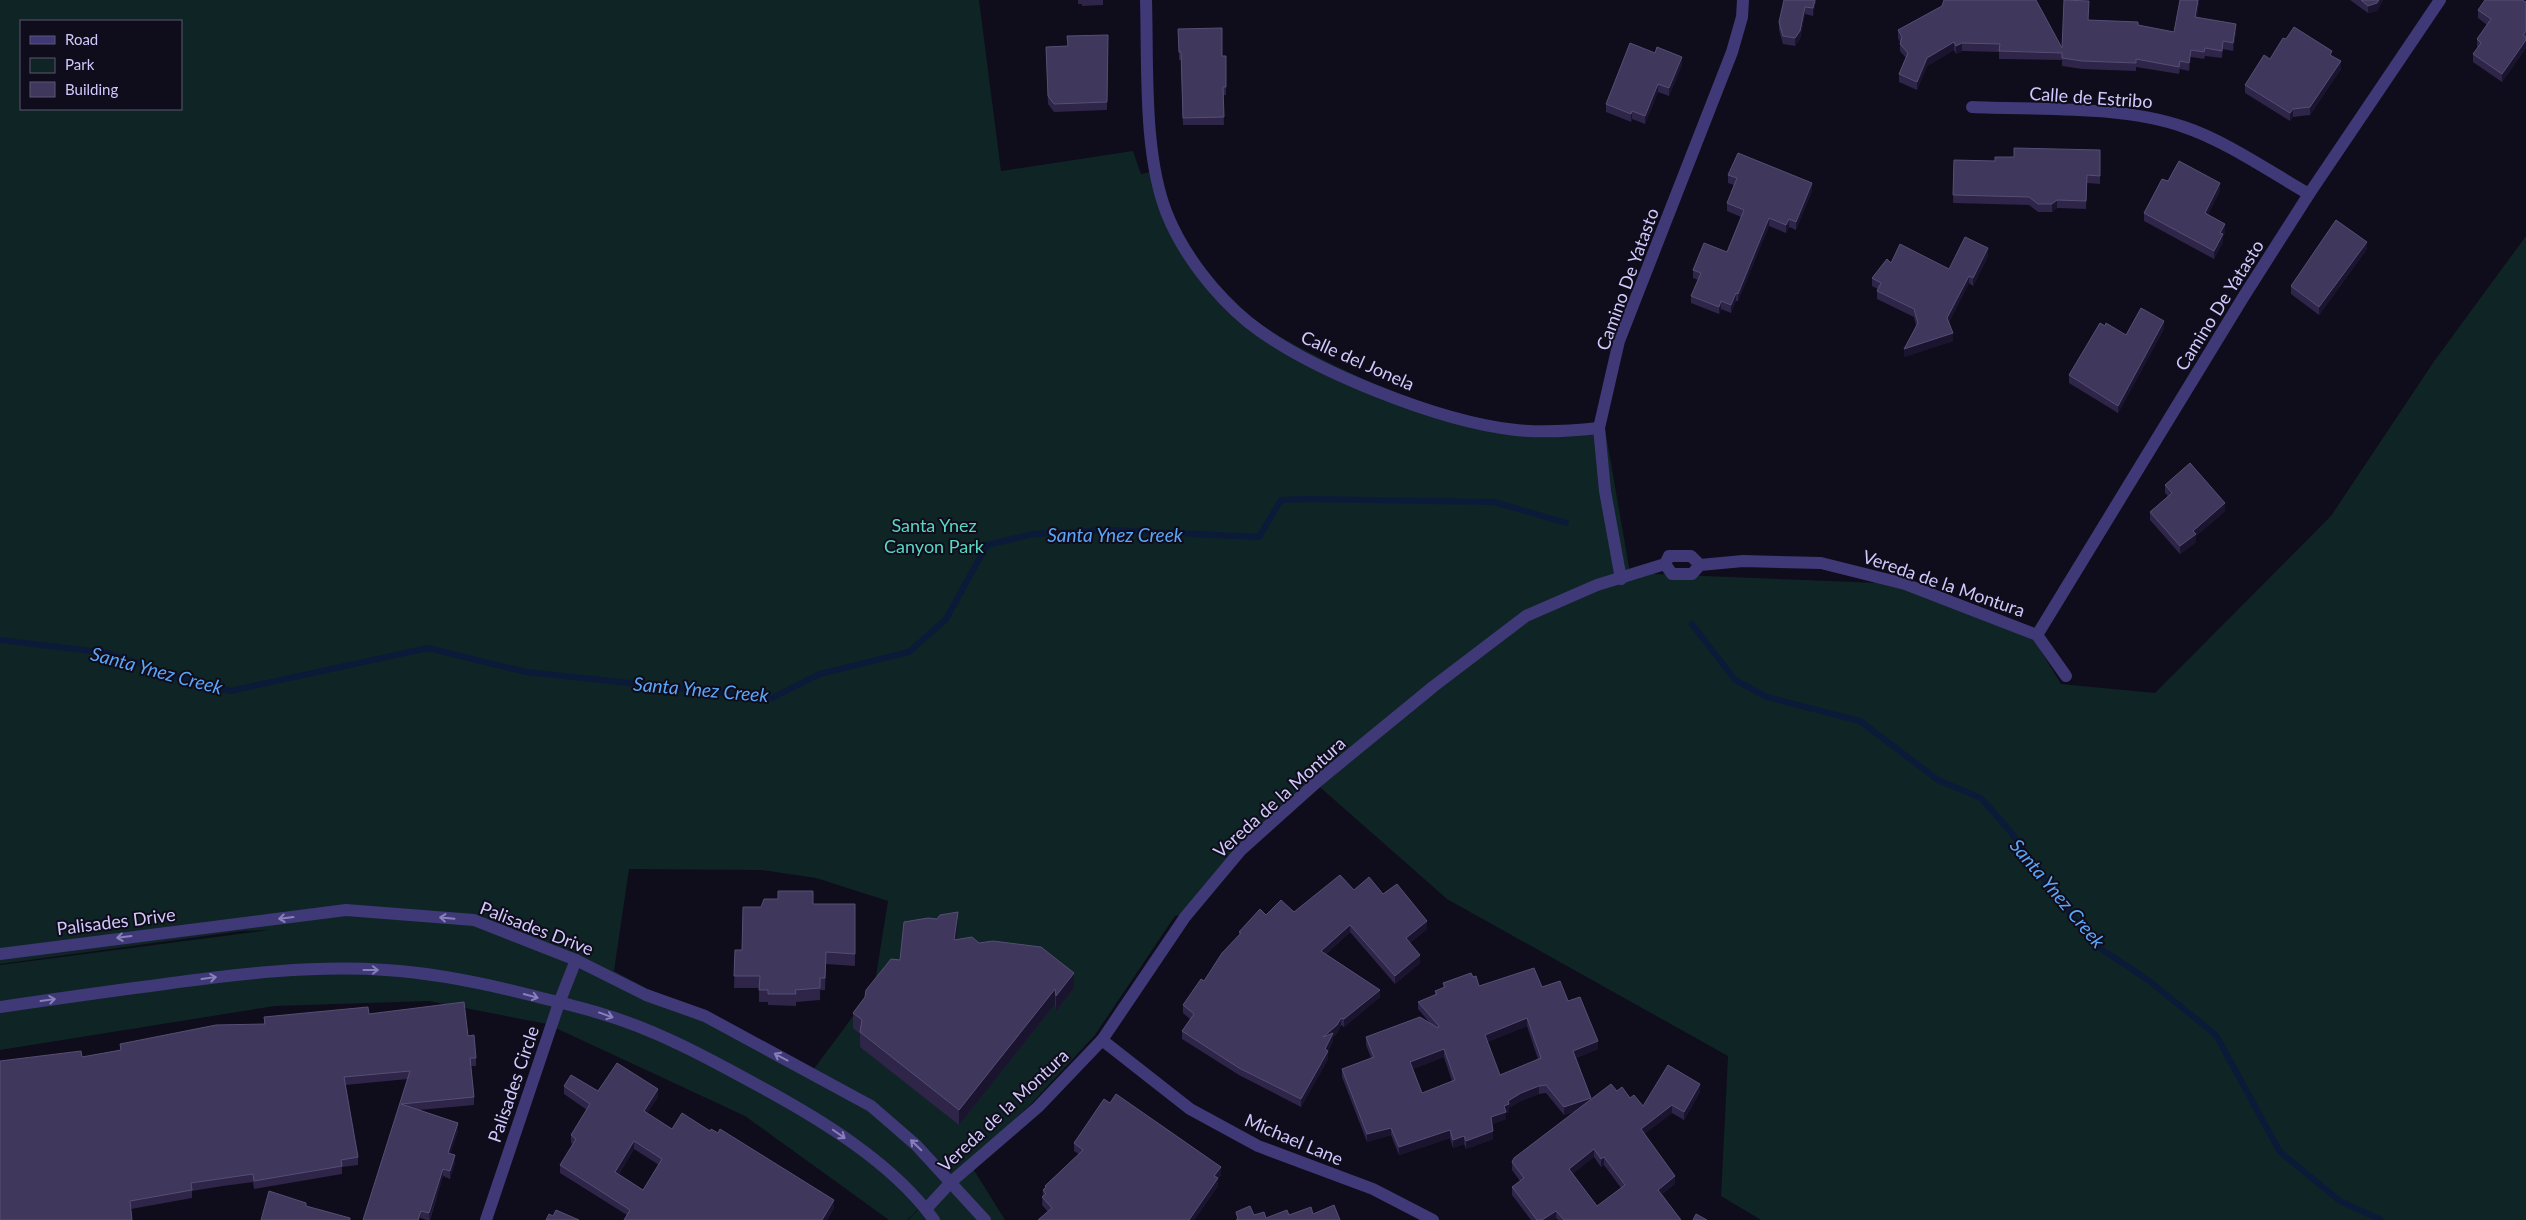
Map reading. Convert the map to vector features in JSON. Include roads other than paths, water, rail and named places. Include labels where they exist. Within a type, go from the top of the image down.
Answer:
[{"type":"street","name":"Calle del Jonela","points":[[1146,0],[1150,124],[1156,171],[1167,214],[1185,250],[1216,290],[1248,322],[1316,364],[1393,396],[1458,418],[1517,430],[1560,432],[1599,428]]},
{"type":"street","name":"Camino De Yatasto","points":[[1621,579],[1606,491],[1599,428],[1619,342],[1732,52],[1742,17],[1743,0]]},
{"type":"street","name":"Camino De Yatasto","points":[[2037,635],[2238,304],[2309,194],[2440,0]]},
{"type":"street","name":"Calle de Estribo","points":[[1972,107],[2118,113],[2166,122],[2202,134],[2309,194]]},
{"type":"street","name":"Vereda de la Montura","points":[[926,1209],[951,1182],[1038,1107],[1102,1040],[1185,916],[1241,850],[1318,781],[1434,686],[1526,616],[1597,585],[1665,564],[1669,556],[1691,556],[1700,565]]},
{"type":"street","name":"Vereda de la Montura","points":[[1665,564],[1672,574],[1692,574],[1700,565],[1743,561],[1789,561],[1852,569],[1905,584],[2037,635],[2066,676]]},
{"type":"street","name":"Palisades Drive","points":[[0,954],[346,910],[474,920],[576,960],[646,995],[704,1016],[870,1106],[916,1145],[985,1220]]},
{"type":"street","name":"Palisades Circle","points":[[486,1220],[559,1003],[576,960]]},
{"type":"street","points":[[0,1007],[227,976],[297,969],[386,970],[444,977],[559,1003],[600,1013],[672,1041],[716,1062],[798,1107],[841,1135],[884,1168],[926,1209],[934,1220]]},
{"type":"street","name":"Michael Lane","points":[[1102,1040],[1190,1109],[1258,1146],[1373,1189],[1433,1220]]},
{"type":"waterway","name":"Santa Ynez Creek","points":[[0,640],[108,653],[181,678],[230,691],[428,648],[526,672],[772,698],[820,674],[909,652],[946,619],[987,545],[1033,534],[1111,530],[1259,537],[1281,500],[1305,499],[1494,502],[1566,523]]},
{"type":"waterway","name":"Santa Ynez Creek","points":[[1692,624],[1735,680],[1767,697],[1860,721],[1938,780],[1981,798],[2010,831],[2051,889],[2098,947],[2148,980],[2216,1035],[2280,1152],[2340,1201],[2381,1220]]},
{"type":"park label","name":"Santa Ynez Canyon Park","points":[[934,535]]}]
